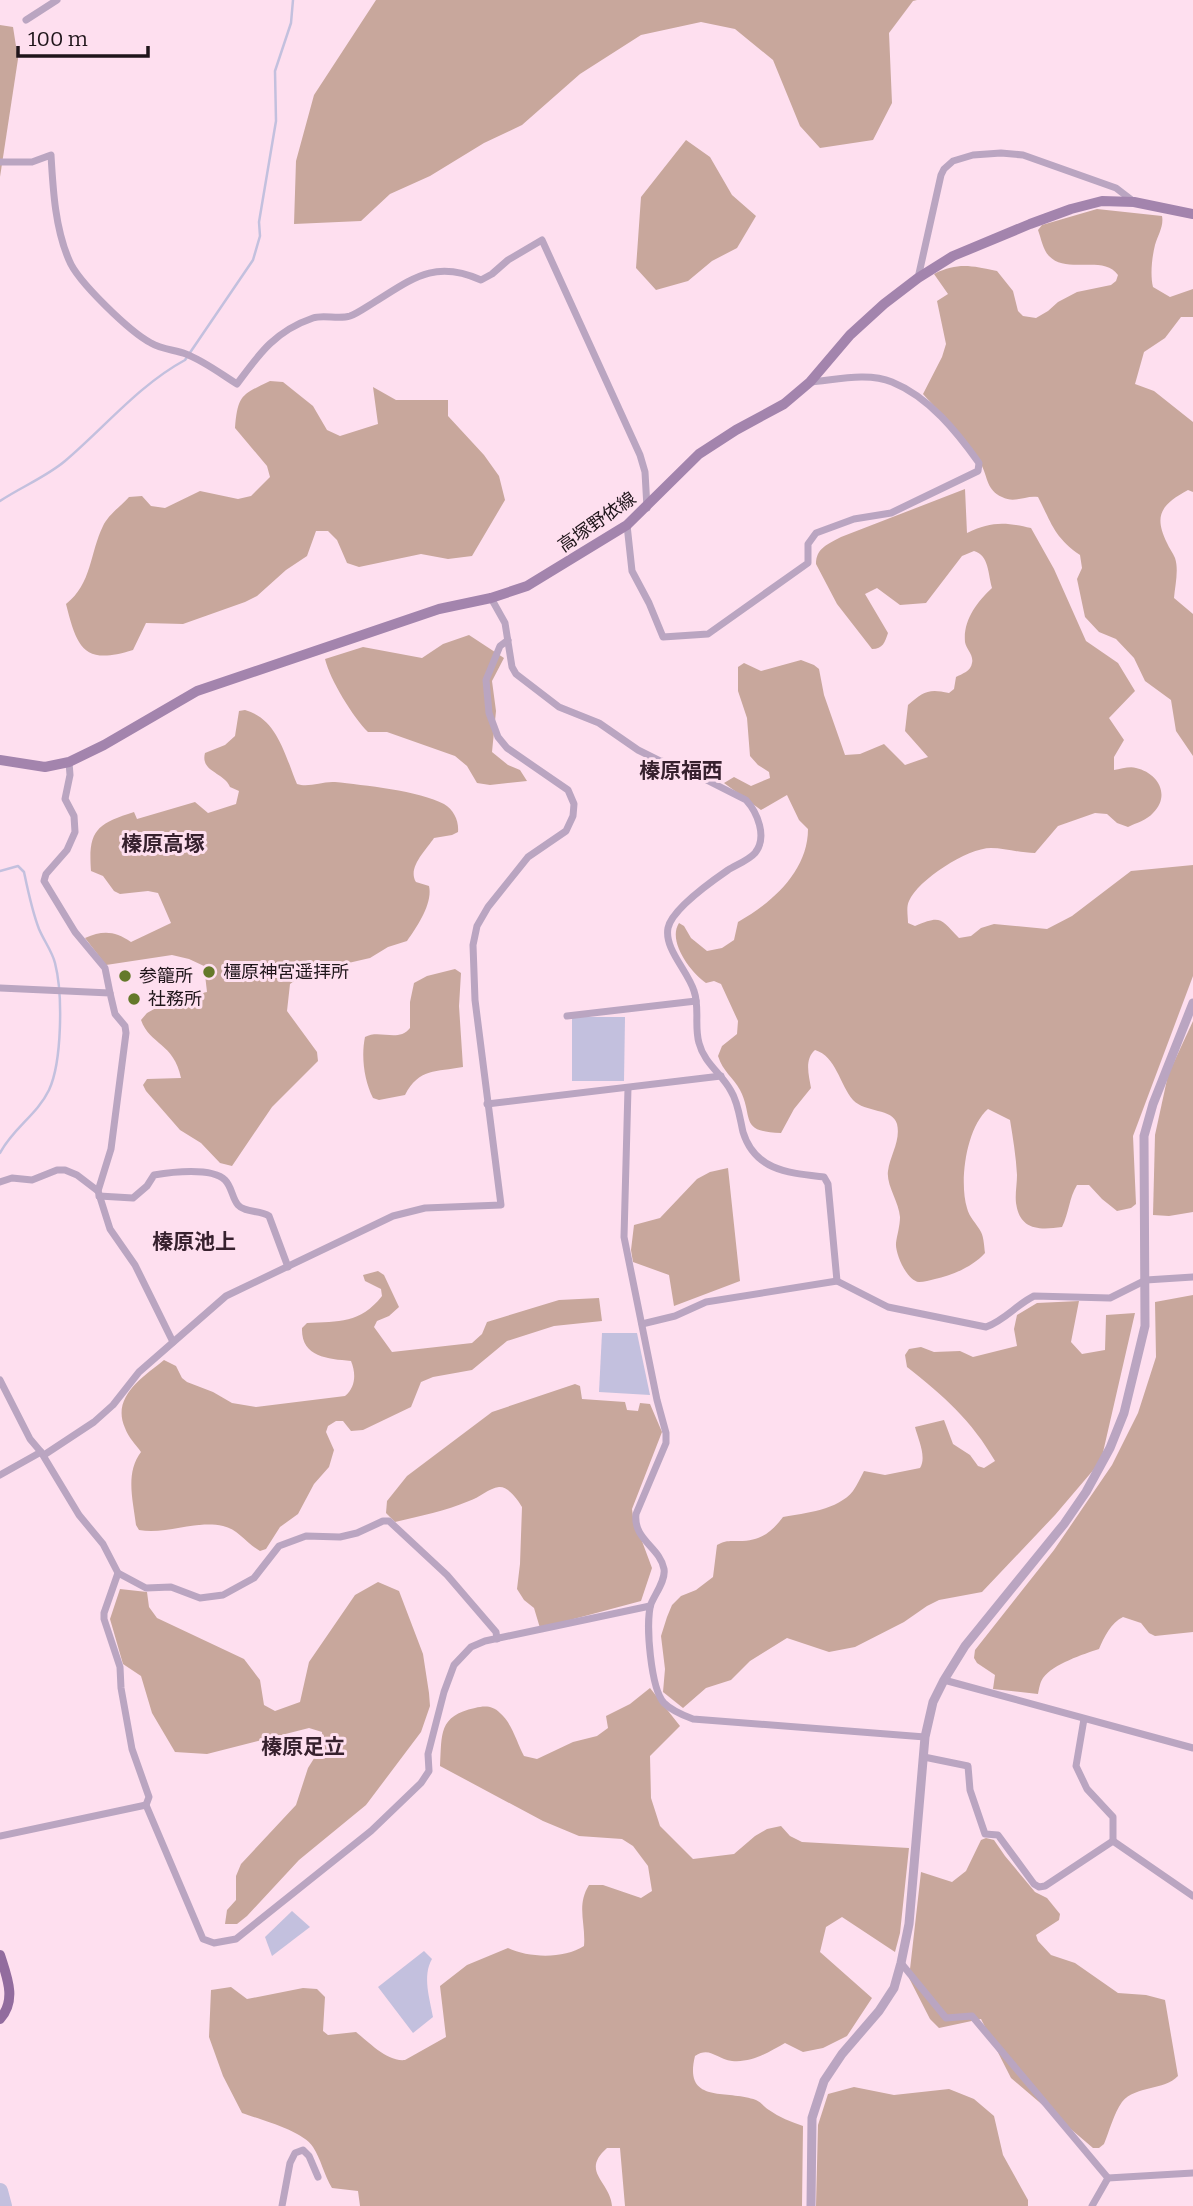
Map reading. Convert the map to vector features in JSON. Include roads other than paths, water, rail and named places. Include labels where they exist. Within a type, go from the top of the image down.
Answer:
[{"type":"main road","name":"高塚野依線","points":[[0,760],[44,767],[69,762],[104,745],[197,691],[439,609],[491,598],[527,586],[627,525],[699,454],[784,404],[810,382],[850,335],[884,304],[953,256],[1071,209],[1102,201],[1134,202],[1193,214]]},
{"type":"main road","points":[[0,1955],[10,1995],[7,2011],[0,2019]]},
{"type":"street","points":[[26,20],[57,0]]},
{"type":"street","points":[[918,278],[941,175],[944,169],[960,158],[1001,153],[1023,155],[1116,188],[1134,202]]},
{"type":"street","points":[[0,162],[32,162],[51,155],[55,199],[70,263],[103,303],[133,331],[153,345],[187,355],[237,384],[265,346],[314,317],[349,317],[417,276],[439,270],[465,273],[481,279],[542,240],[640,454],[645,472],[647,508]]},
{"type":"street","points":[[627,525],[632,571],[663,637],[708,634],[808,563],[808,544],[816,533],[854,519],[891,513],[978,471],[979,463],[929,404],[890,381],[858,378],[810,382]]},
{"type":"street","points":[[491,598],[505,623],[512,667],[516,674],[541,695],[559,707],[599,723],[638,750],[660,761],[673,763],[746,800],[755,810],[761,830],[755,853],[726,872],[675,913],[668,926],[668,939],[694,990],[700,1047],[708,1062],[733,1093],[747,1145],[767,1166],[792,1174],[824,1177],[828,1184],[838,1281]]},
{"type":"street","points":[[0,1475],[42,1453],[103,1414],[139,1372],[226,1296],[393,1216],[425,1208],[501,1205],[486,1104],[475,1000],[473,945],[477,926],[488,907],[528,857],[566,831],[573,816],[574,804],[568,790],[507,748],[498,737],[489,713],[486,680],[500,646],[508,639]]},
{"type":"street","points":[[69,762],[70,775],[65,799],[74,816],[75,832],[67,850],[44,877],[44,881],[75,932],[105,968],[115,1014],[125,1026],[126,1033],[111,1149],[99,1194]]},
{"type":"street","points":[[0,988],[110,993]]},
{"type":"street","points":[[567,1016],[696,1001]]},
{"type":"street","points":[[811,2206],[812,2118],[824,2081],[842,2054],[879,2011],[894,1988],[901,1964],[909,1924],[925,1737],[933,1702],[965,1646],[1064,1524],[1086,1492],[1110,1448],[1124,1413],[1145,1326],[1144,1136],[1153,1104],[1193,1003]]},
{"type":"street","points":[[486,1104],[721,1076]]},
{"type":"street","points":[[628,1088],[624,1237],[666,1433],[666,1443],[636,1514],[635,1524],[663,1565],[665,1573],[650,1606],[648,1632],[657,1689],[663,1702],[678,1714],[693,1719],[925,1737]]},
{"type":"street","points":[[0,1182],[12,1178],[32,1180],[57,1170],[77,1175],[99,1194],[110,1229],[135,1265],[173,1342]]},
{"type":"street","points":[[99,1194],[133,1198],[148,1186],[154,1175],[169,1172],[201,1172],[218,1176],[226,1181],[239,1206],[269,1216],[288,1267]]},
{"type":"street","points":[[642,1324],[706,1303],[838,1281],[888,1307],[986,1327],[999,1322],[1023,1301],[1034,1296],[1110,1298],[1146,1280],[1193,1277]]},
{"type":"street","points":[[0,1380],[30,1439],[42,1453],[79,1515],[103,1544],[118,1573],[146,1588],[171,1587],[200,1598],[223,1595],[254,1578],[279,1546],[306,1536],[340,1537],[358,1533],[388,1521],[447,1576],[496,1632],[498,1639]]},
{"type":"street","points":[[118,1573],[104,1619],[120,1667],[132,1749],[149,1797],[146,1805],[203,1939],[214,1943],[236,1939],[371,1831],[421,1783],[429,1771],[428,1754],[444,1692],[454,1665],[471,1647],[650,1606]]},
{"type":"street","points":[[944,1679],[1193,1748]]},
{"type":"street","points":[[1084,1719],[1076,1766],[1087,1789],[1113,1817],[1113,1841]]},
{"type":"street","points":[[924,1757],[968,1766],[970,1790],[985,1834],[998,1835],[1034,1884],[1045,1886],[1113,1841]]},
{"type":"street","points":[[0,1836],[146,1805]]},
{"type":"street","points":[[1113,1841],[1193,1896]]},
{"type":"street","points":[[901,1964],[946,2018],[972,2016],[1108,2178]]},
{"type":"street","points":[[282,2206],[290,2163],[295,2153],[303,2150],[309,2156],[317,2177]]},
{"type":"street","points":[[1108,2178],[1193,2173]]},
{"type":"street","points":[[1093,2206],[1108,2178]]},
{"type":"waterway","points":[[0,501],[58,467],[137,394],[185,360],[253,260],[260,236],[259,222],[276,121],[275,71],[291,23],[293,0]]},
{"type":"waterway","points":[[0,871],[18,866],[24,872],[37,922],[55,963],[60,1009],[57,1063],[49,1090],[0,1153]]},
{"type":"waterway","points":[[0,2191],[4,2206]]},
{"type":"place","name":"橿原神宮遥拝所","points":[[209,972]]},
{"type":"place","name":"参籠所","points":[[125,976]]},
{"type":"place","name":"社務所","points":[[134,999]]},
{"type":"district","name":"榛原福西","points":[[681,771]]},
{"type":"district","name":"榛原高塚","points":[[163,844]]},
{"type":"district","name":"榛原池上","points":[[194,1242]]},
{"type":"district","name":"榛原足立","points":[[303,1747]]}]
